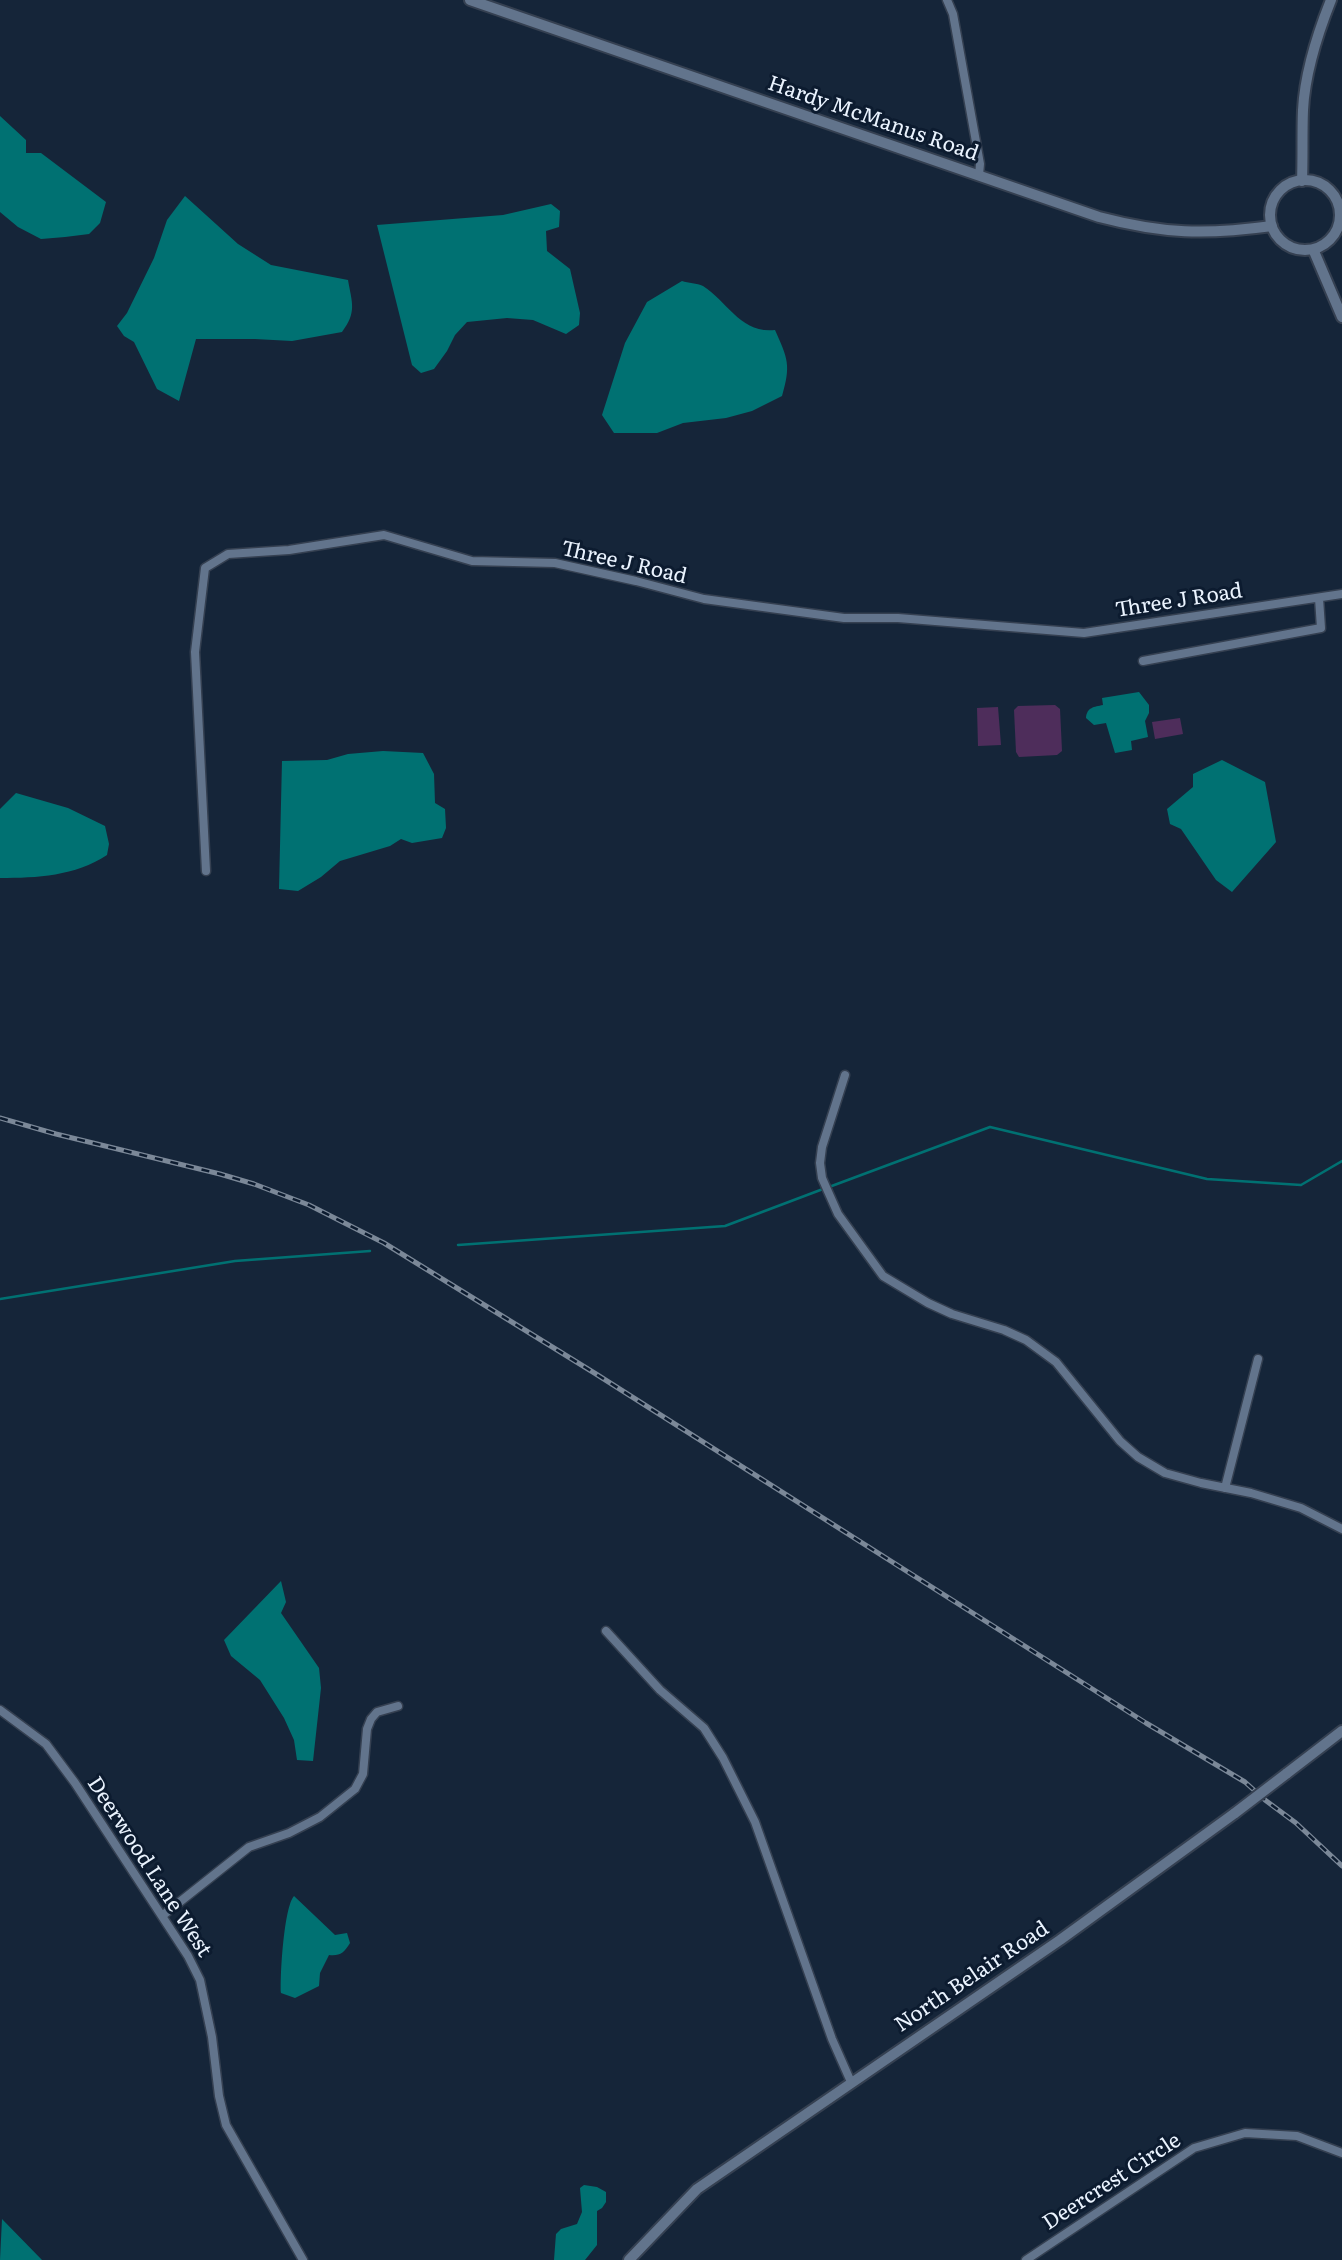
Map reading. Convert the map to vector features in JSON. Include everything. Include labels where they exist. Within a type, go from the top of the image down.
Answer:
[{"type":"main road","name":"Hardy McManus Road","points":[[470,0],[1099,217],[1159,230],[1205,233],[1272,226]]},
{"type":"main road","points":[[1302,181],[1303,108],[1308,73],[1320,27],[1331,0]]},
{"type":"main road","points":[[1302,181],[1313,181],[1328,189],[1337,200],[1340,211],[1335,234],[1327,243],[1314,249],[1290,247],[1278,237],[1272,226],[1271,208],[1276,195],[1287,186],[1302,181]]},
{"type":"main road","points":[[1314,249],[1342,317]]},
{"type":"main road","name":"North Belair Road","points":[[629,2260],[697,2189],[1060,1941],[1342,1731]]},
{"type":"street","points":[[947,0],[953,14],[967,81],[980,164],[979,175]]},
{"type":"street","name":"Three J Road","points":[[206,870],[195,652],[205,568],[229,554],[289,550],[384,534],[472,561],[555,563],[704,599],[844,618],[898,618],[1084,633],[1342,594]]},
{"type":"street","points":[[1143,661],[1321,628],[1319,598]]},
{"type":"street","points":[[845,1075],[822,1147],[822,1178],[838,1214],[883,1276],[952,1314],[1004,1330],[1026,1340],[1056,1362],[1120,1441],[1138,1457],[1165,1473],[1301,1508],[1342,1529]]},
{"type":"street","points":[[1225,1488],[1258,1359]]},
{"type":"street","points":[[606,1632],[660,1690],[704,1728],[723,1758],[755,1822],[832,2039],[851,2082]]},
{"type":"street","points":[[162,1916],[249,1847],[289,1833],[320,1817],[355,1789],[363,1774],[367,1729],[371,1719],[377,1712],[398,1706]]},
{"type":"street","name":"Deerwood Lane West","points":[[0,1710],[46,1744],[75,1783],[188,1956],[200,1980],[226,2125],[303,2260]]},
{"type":"street","name":"Deercrest Circle","points":[[1026,2260],[1194,2148],[1245,2133],[1297,2136],[1342,2154]]},
{"type":"shaded area","points":[[0,116],[26,140],[26,153],[41,153],[106,202],[100,223],[89,234],[41,239],[18,227],[0,212]]},
{"type":"shaded area","points":[[185,196],[238,244],[271,265],[348,280],[352,313],[342,332],[292,341],[196,339],[179,401],[157,389],[134,342],[124,336],[117,326],[127,313],[154,258],[167,220]]},
{"type":"shaded area","points":[[551,204],[560,211],[559,227],[546,231],[547,251],[570,269],[580,313],[579,325],[566,334],[533,320],[507,318],[467,322],[455,335],[434,369],[421,373],[412,365],[377,225],[503,215]]},
{"type":"shaded area","points":[[682,281],[703,286],[736,316],[753,327],[775,330],[787,362],[787,377],[782,396],[752,411],[726,418],[683,423],[657,433],[614,433],[602,415],[625,343],[647,302]]},
{"type":"shaded area","points":[[1139,692],[1149,705],[1145,721],[1148,737],[1131,741],[1132,750],[1115,753],[1106,723],[1094,725],[1086,718],[1087,714],[1092,708],[1103,705],[1102,698]]},
{"type":"shaded area","points":[[1055,705],[1060,709],[1062,751],[1057,755],[1019,757],[1016,752],[1014,710],[1018,706]]},
{"type":"shaded area","points":[[998,707],[1001,745],[978,746],[977,708]]},
{"type":"shaded area","points":[[1180,718],[1183,734],[1155,739],[1152,722]]},
{"type":"shaded area","points":[[383,751],[423,753],[434,774],[435,803],[445,809],[446,828],[442,838],[412,843],[401,839],[390,846],[340,861],[298,891],[279,889],[282,761],[327,760],[348,754]]},
{"type":"shaded area","points":[[1222,760],[1265,782],[1276,842],[1232,892],[1216,880],[1181,829],[1170,824],[1167,809],[1193,787],[1193,774]]},
{"type":"shaded area","points":[[16,793],[68,808],[105,826],[109,844],[107,855],[69,872],[0,878],[0,809]]},
{"type":"shaded area","points":[[281,1581],[286,1602],[281,1613],[319,1668],[321,1688],[313,1761],[297,1760],[294,1740],[284,1718],[260,1680],[231,1656],[224,1640]]},
{"type":"shaded area","points":[[294,1896],[335,1935],[347,1933],[350,1943],[341,1953],[329,1955],[320,1973],[319,1986],[295,1998],[281,1993],[285,1927]]},
{"type":"shaded area","points":[[584,2185],[606,2192],[606,2202],[597,2211],[597,2245],[585,2260],[554,2260],[556,2234],[561,2229],[577,2224],[582,2212],[580,2188]]},
{"type":"shaded area","points":[[2,2219],[42,2260],[0,2260]]},
{"type":"waterway","points":[[829,1187],[990,1127],[1207,1179],[1301,1185],[1342,1161]]},
{"type":"waterway","points":[[458,1245],[725,1226],[823,1189]]},
{"type":"waterway","points":[[0,1299],[235,1261],[370,1251]]},
{"type":"railway","points":[[0,1118],[254,1184],[309,1205],[384,1243],[596,1374],[1146,1723],[1245,1782],[1296,1823],[1342,1866]]}]
